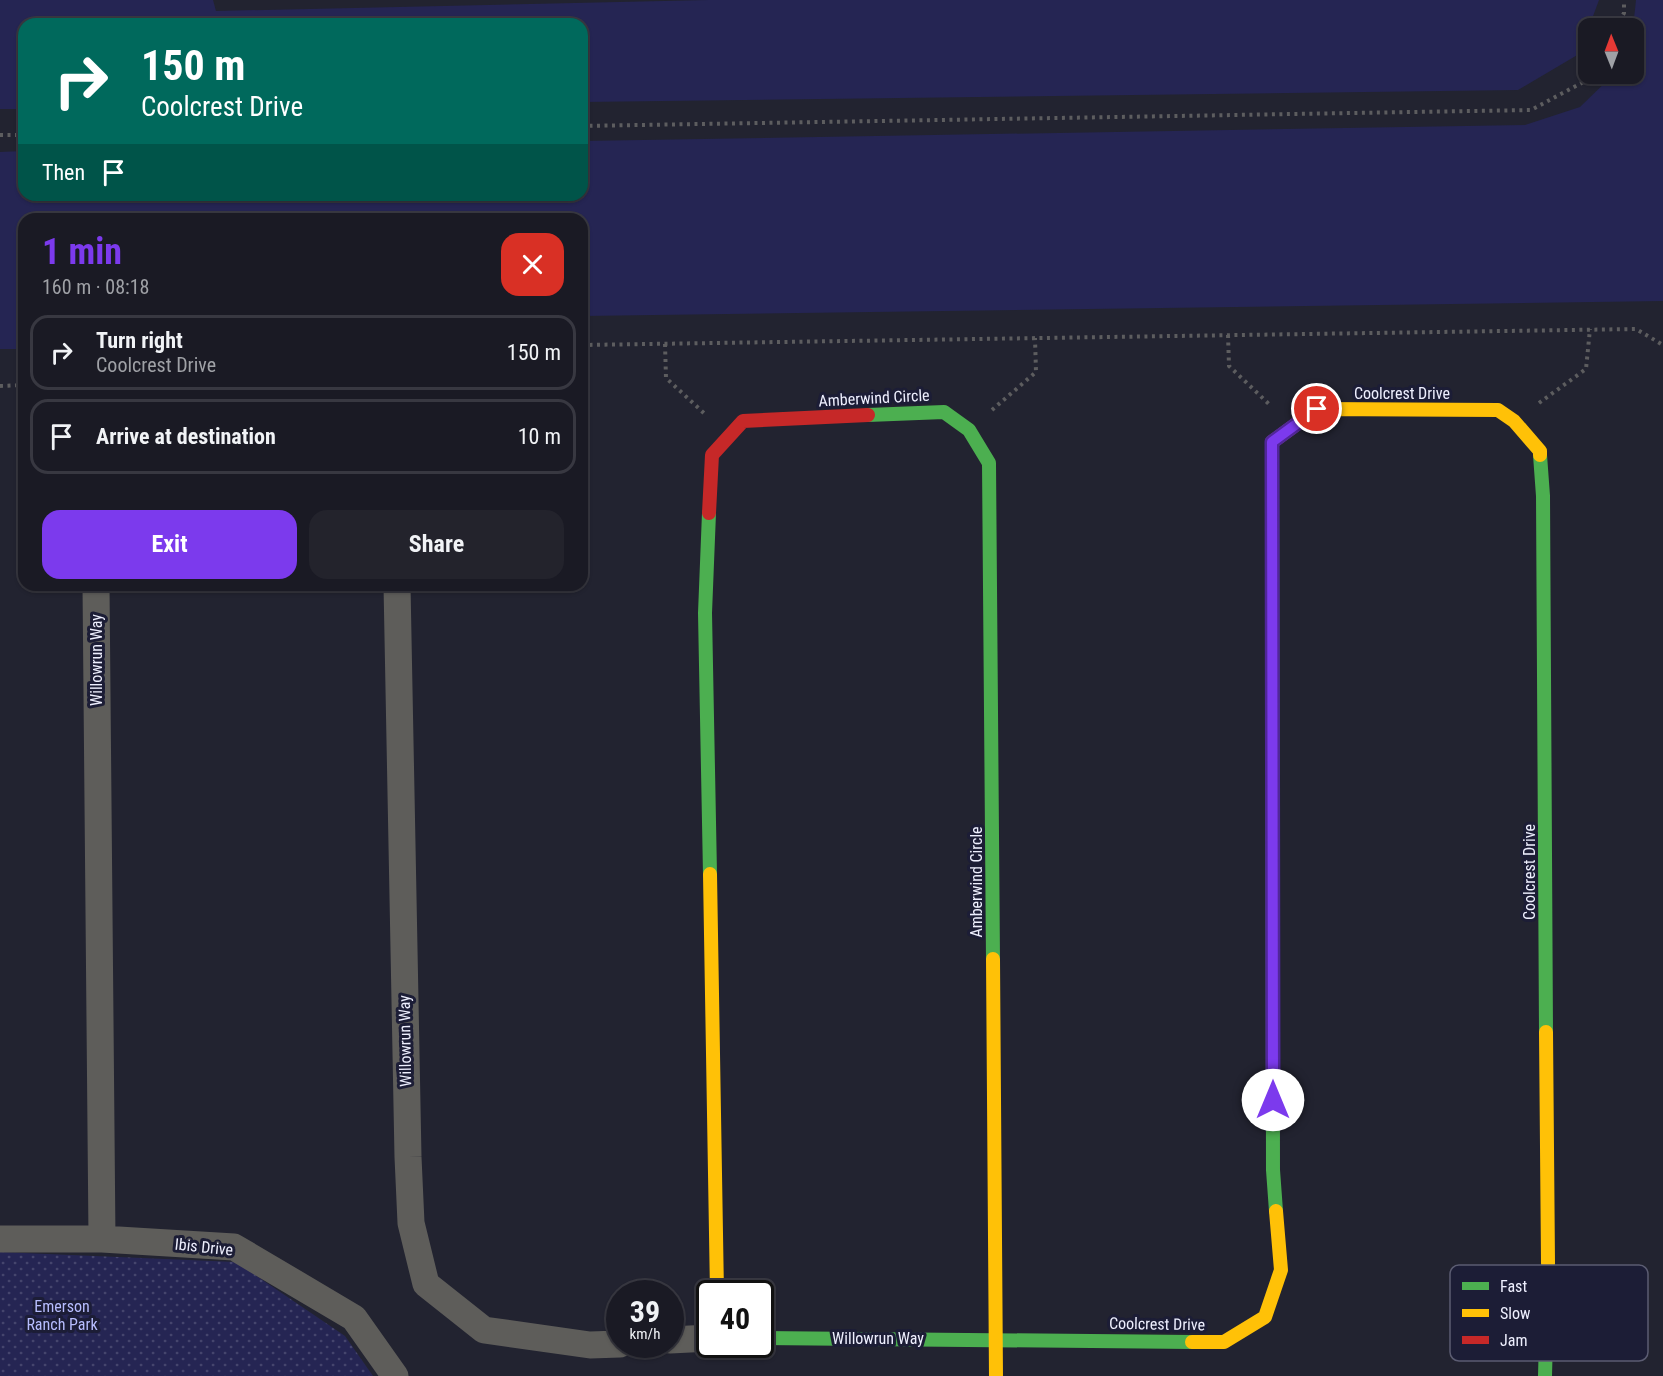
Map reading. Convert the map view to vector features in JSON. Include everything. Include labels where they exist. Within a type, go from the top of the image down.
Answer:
[{"type":"street","name":"Coolcrest Drive","points":[[995,1339],[1224,1342],[1265,1317],[1281,1270],[1273,1158],[1272,442],[1317,409],[1498,410],[1514,421],[1540,451],[1543,496],[1548,1265]]},
{"type":"street","name":"Amberwind Circle","points":[[717,1280],[705,613],[712,455],[743,421],[944,412],[969,430],[989,463],[996,1376]]},
{"type":"street","name":"Willowrun Way","points":[[96,591],[102,1239]]},
{"type":"street","name":"Willowrun Way","points":[[397,591],[408,1158],[411,1223],[426,1284],[484,1330],[590,1346],[606,1345]]},
{"type":"street","name":"Ibis Drive","points":[[0,1239],[102,1239],[234,1247],[354,1318],[395,1376]]},
{"type":"street","name":"Willowrun Way","points":[[774,1338],[995,1339]]},
{"type":"street","name":"Coolcrest Drive","points":[[1545,1376],[1546,1361]]},
{"type":"path","points":[[1621,18],[1624,13],[1624,0]]},
{"type":"path","points":[[588,126],[1531,110],[1580,84]]},
{"type":"path","points":[[0,135],[18,135]]},
{"type":"path","points":[[1514,421],[1586,369],[1590,329]]},
{"type":"path","points":[[588,345],[1636,329],[1663,345]]},
{"type":"path","points":[[1228,335],[1229,366],[1292,427]]},
{"type":"path","points":[[969,430],[1036,372],[1035,338]]},
{"type":"path","points":[[665,344],[666,378],[730,435]]},
{"type":"path","points":[[0,386],[18,385]]},
{"type":"green space","points":[[0,0],[213,0],[216,11],[708,0],[1599,0],[1592,18],[1578,18],[1578,55],[1518,90],[588,102],[588,18],[18,18],[18,109],[0,109]]},
{"type":"green space","points":[[1636,0],[1663,0],[1663,301],[588,316],[588,213],[18,213],[18,349],[0,349],[0,152],[18,151],[18,201],[588,201],[588,141],[1525,125],[1580,107],[1604,84],[1644,84],[1644,18],[1634,18]]},
{"type":"green space","name":"Emerson Ranch Park","points":[[0,1252],[236,1262],[345,1336],[373,1376],[0,1376]]},
{"type":"traffic: fast","points":[[868,415],[944,412],[969,430],[989,463],[993,959]]},
{"type":"traffic: fast","points":[[1272,451],[1273,1170],[1276,1211]]},
{"type":"traffic: fast","points":[[1540,455],[1543,496],[1546,1032]]},
{"type":"traffic: fast","points":[[709,513],[705,613],[710,874]]},
{"type":"traffic: fast","points":[[774,1338],[1192,1342]]},
{"type":"traffic: fast","points":[[1545,1361],[1545,1376]]},
{"type":"traffic: slow","points":[[1272,451],[1272,442],[1317,409],[1498,410],[1514,421],[1540,451],[1540,455]]},
{"type":"traffic: slow","points":[[710,874],[717,1280]]},
{"type":"traffic: slow","points":[[993,959],[996,1376]]},
{"type":"traffic: slow","points":[[1546,1032],[1548,1263]]},
{"type":"traffic: slow","points":[[1192,1342],[1224,1342],[1265,1317],[1281,1270],[1276,1211]]},
{"type":"traffic: jam","points":[[709,513],[712,455],[743,421],[868,415]]},
{"type":"route","points":[[1273,1100],[1272,442],[1317,409]]}]
